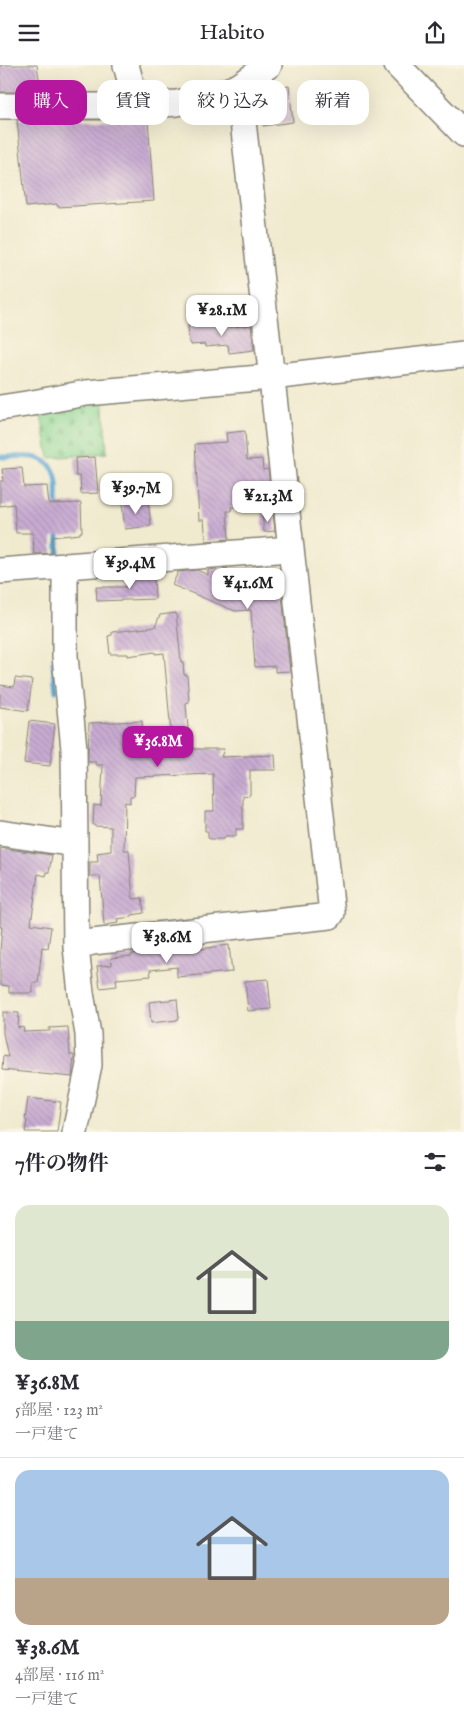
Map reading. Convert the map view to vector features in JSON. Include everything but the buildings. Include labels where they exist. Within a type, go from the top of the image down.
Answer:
[{"type":"street","points":[[126,65],[130,80]]},
{"type":"street","points":[[247,80],[268,65]]},
{"type":"street","points":[[397,65],[464,134]]},
{"type":"street","points":[[0,106],[97,106]]},
{"type":"street","points":[[76,947],[92,942],[330,916],[332,913],[243,125]]},
{"type":"street","points":[[0,408],[86,393],[271,377],[464,355]]},
{"type":"street","points":[[0,571],[290,549]]},
{"type":"street","points":[[65,566],[65,655],[74,749],[76,947],[88,1034],[88,1065],[75,1132]]},
{"type":"street","points":[[0,833],[75,844]]},
{"type":"green space","points":[[103,395],[107,453],[49,458],[39,405]]},
{"type":"waterway","points":[[0,457],[29,457],[43,460],[49,464],[56,478],[57,509]]},
{"type":"waterway","points":[[58,530],[58,559]]},
{"type":"waterway","points":[[53,662],[56,691]]}]
